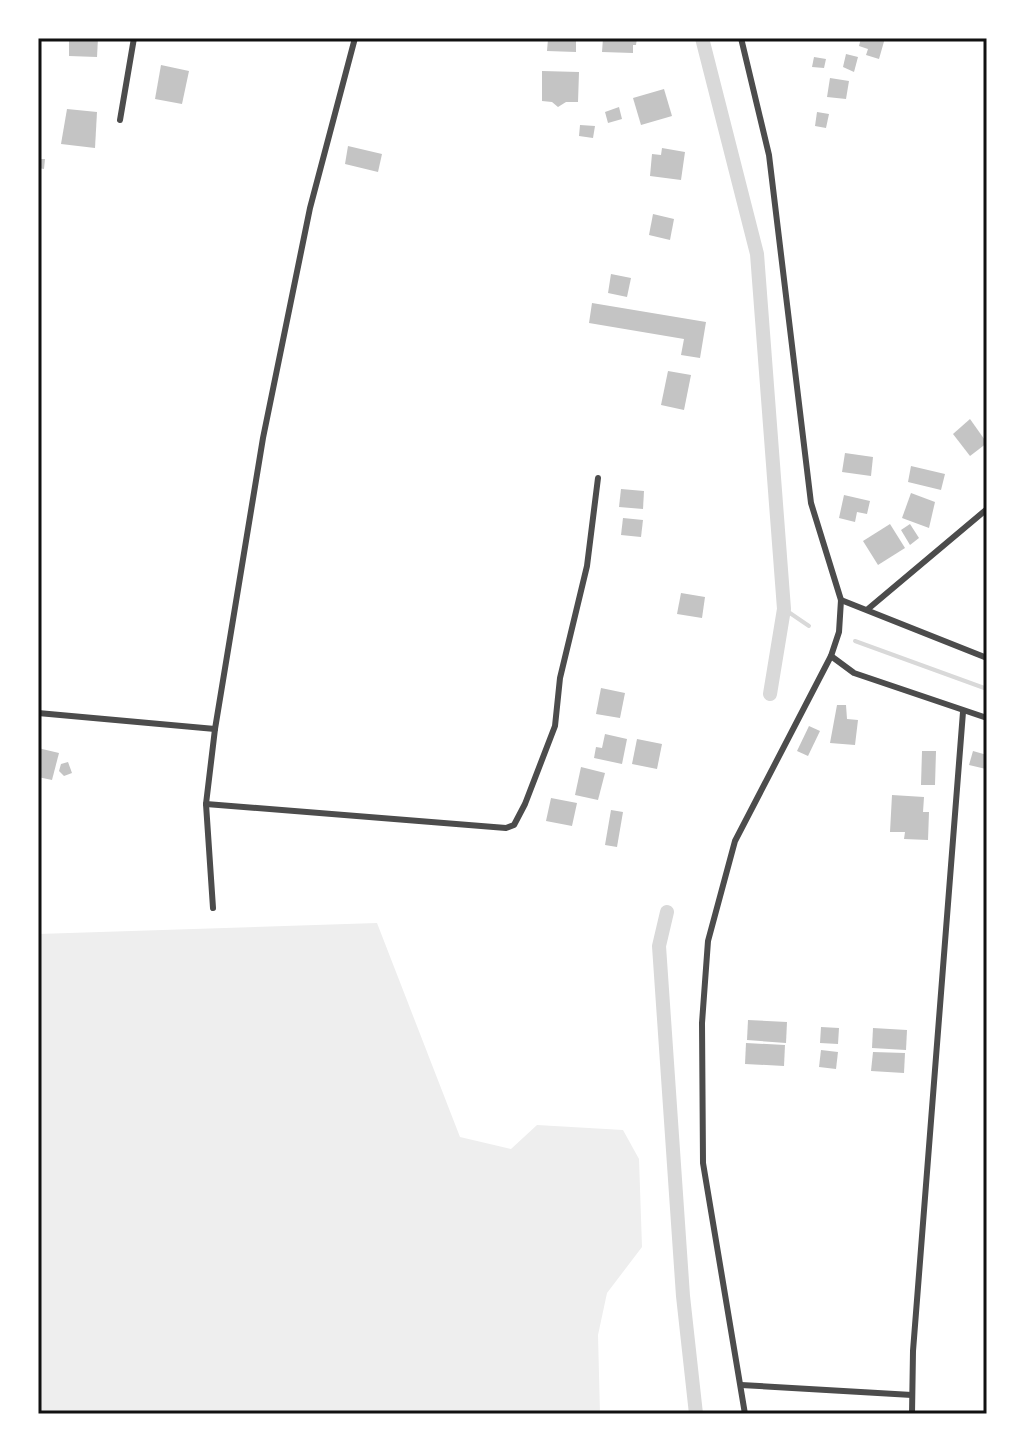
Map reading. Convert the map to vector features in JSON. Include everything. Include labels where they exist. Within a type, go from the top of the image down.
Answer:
[{"type":"street","points":[[120,120],[134,38]]},
{"type":"street","points":[[213,908],[206,804],[215,729],[266,423],[310,208],[355,38]]},
{"type":"street","points":[[741,38],[769,155],[811,503],[841,600],[839,632],[831,656],[735,841],[708,941],[702,1023],[703,1163],[745,1414]]},
{"type":"street","points":[[206,804],[506,828],[514,825],[555,726],[560,678],[587,566],[598,478]]},
{"type":"street","points":[[868,609],[987,509]]},
{"type":"street","points":[[841,600],[987,658]]},
{"type":"street","points":[[831,656],[854,673],[987,718]]},
{"type":"street","points":[[912,1414],[963,712]]},
{"type":"street","points":[[38,713],[215,729]]},
{"type":"street","points":[[741,1385],[912,1395]]},
{"type":"shaded area","points":[[377,923],[460,1137],[511,1149],[537,1125],[623,1130],[639,1159],[642,1247],[607,1293],[598,1335],[600,1414],[38,1414],[38,934]]},
{"type":"building","points":[[69,38],[98,38],[97,57],[69,56]]},
{"type":"building","points":[[603,38],[637,38],[633,53],[602,52]]},
{"type":"building","points":[[861,38],[885,38],[879,59],[866,55],[868,49],[859,46]]},
{"type":"building","points":[[548,39],[576,40],[576,52],[547,51]]},
{"type":"building","points":[[846,54],[858,57],[854,72],[843,67]]},
{"type":"building","points":[[814,57],[826,59],[824,68],[812,67]]},
{"type":"building","points":[[161,65],[189,71],[182,104],[155,99]]},
{"type":"building","points":[[542,71],[579,72],[578,102],[566,102],[558,107],[552,102],[542,101]]},
{"type":"building","points":[[830,78],[849,81],[846,99],[827,97]]},
{"type":"building","points":[[664,89],[672,116],[641,125],[633,98]]},
{"type":"building","points":[[619,107],[622,119],[608,123],[605,112]]},
{"type":"building","points":[[67,109],[97,112],[95,148],[61,144]]},
{"type":"building","points":[[817,112],[829,114],[826,128],[815,126]]},
{"type":"building","points":[[580,125],[595,126],[593,138],[579,136]]},
{"type":"building","points":[[348,146],[382,154],[378,172],[345,164]]},
{"type":"building","points":[[662,148],[685,152],[681,180],[650,176],[652,154],[661,155]]},
{"type":"building","points":[[38,159],[45,159],[44,169],[38,168]]},
{"type":"building","points":[[653,214],[674,219],[670,240],[649,235]]},
{"type":"building","points":[[611,274],[631,278],[627,297],[608,293]]},
{"type":"building","points":[[592,303],[706,322],[700,358],[681,355],[684,339],[589,323]]},
{"type":"building","points":[[668,371],[691,375],[684,410],[661,405]]},
{"type":"building","points":[[970,419],[987,443],[970,456],[953,434]]},
{"type":"building","points":[[845,453],[873,457],[871,476],[842,472]]},
{"type":"building","points":[[911,466],[945,474],[941,490],[908,482]]},
{"type":"building","points":[[621,489],[644,491],[643,509],[619,507]]},
{"type":"building","points":[[911,493],[935,502],[929,528],[902,518]]},
{"type":"building","points":[[844,495],[870,501],[867,514],[857,512],[855,522],[839,518]]},
{"type":"building","points":[[623,518],[643,520],[641,537],[621,535]]},
{"type":"building","points":[[890,524],[905,548],[878,565],[863,541]]},
{"type":"building","points":[[910,524],[919,538],[910,545],[901,530]]},
{"type":"building","points":[[681,593],[705,597],[702,618],[677,614]]},
{"type":"building","points":[[601,688],[625,693],[620,718],[596,714]]},
{"type":"building","points":[[837,705],[846,705],[847,719],[858,720],[855,745],[830,743]]},
{"type":"building","points":[[809,726],[820,731],[808,756],[797,751]]},
{"type":"building","points":[[605,734],[627,739],[622,764],[594,758],[596,747],[602,748]]},
{"type":"building","points":[[637,739],[662,744],[657,769],[632,764]]},
{"type":"building","points":[[38,748],[59,753],[52,780],[38,777]]},
{"type":"building","points":[[922,751],[936,751],[935,785],[921,785]]},
{"type":"building","points":[[973,751],[987,755],[986,769],[969,765]]},
{"type":"building","points":[[68,762],[72,773],[64,776],[59,771],[61,764]]},
{"type":"building","points":[[581,767],[605,773],[598,800],[575,795]]},
{"type":"building","points":[[892,795],[924,797],[923,812],[929,812],[928,840],[904,839],[905,832],[890,832]]},
{"type":"building","points":[[551,798],[577,803],[572,826],[546,821]]},
{"type":"building","points":[[611,810],[623,812],[617,847],[605,845]]},
{"type":"building","points":[[748,1020],[787,1022],[786,1043],[747,1040]]},
{"type":"building","points":[[821,1027],[839,1028],[838,1044],[820,1043]]},
{"type":"building","points":[[873,1028],[907,1030],[906,1050],[872,1048]]},
{"type":"building","points":[[746,1043],[785,1045],[784,1066],[745,1064]]},
{"type":"building","points":[[821,1050],[838,1052],[836,1069],[819,1067]]},
{"type":"building","points":[[873,1052],[905,1053],[904,1073],[871,1071]]},
{"type":"waterway","points":[[702,38],[757,254],[784,609],[770,694]]},
{"type":"waterway","points":[[784,609],[809,626]]},
{"type":"waterway","points":[[855,641],[987,689]]},
{"type":"waterway","points":[[667,912],[659,946],[683,1296],[696,1414]]}]
